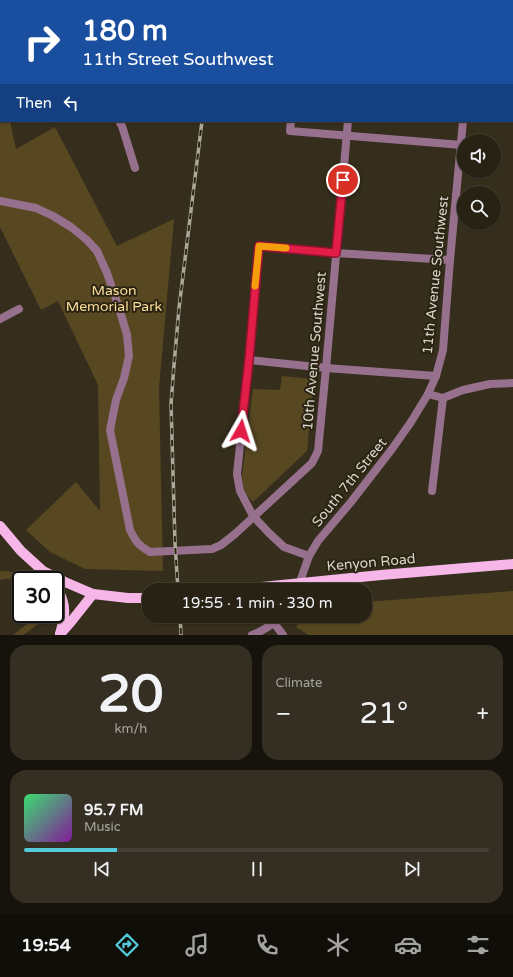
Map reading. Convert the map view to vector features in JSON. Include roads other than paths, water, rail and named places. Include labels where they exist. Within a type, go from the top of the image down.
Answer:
[{"type":"main road","points":[[0,526],[20,550],[43,571]]},
{"type":"main road","name":"Kenyon Road","points":[[302,583],[513,564]]},
{"type":"main road","points":[[64,582],[93,594],[142,598]]},
{"type":"main road","points":[[59,635],[70,624],[93,594]]},
{"type":"main road","points":[[59,635],[63,623]]},
{"type":"street","points":[[120,122],[135,168]]},
{"type":"street","points":[[291,122],[290,131],[457,145]]},
{"type":"street","name":"10th Avenue Southwest","points":[[253,516],[312,463],[318,451],[348,122]]},
{"type":"street","name":"11th Avenue Southwest","points":[[462,134],[463,122]]},
{"type":"street","name":"11th Avenue Southwest","points":[[428,394],[436,376],[443,350],[459,178]]},
{"type":"street","points":[[0,201],[36,208],[71,227],[87,240],[97,251],[107,273],[127,335],[129,349],[124,378],[116,400],[110,430],[130,530],[135,541],[142,548],[150,552],[212,549],[221,545],[235,534],[253,516]]},
{"type":"street","points":[[309,556],[284,547],[268,533],[253,516],[240,491],[237,474],[259,246],[336,253],[450,260]]},
{"type":"street","points":[[0,319],[19,309]]},
{"type":"street","points":[[249,360],[326,368],[436,376]]},
{"type":"street","points":[[428,394],[443,398],[464,390],[490,384],[513,382]]},
{"type":"street","name":"South 7th Street","points":[[299,583],[309,556],[318,541],[351,502],[392,449],[428,394]]},
{"type":"street","points":[[432,491],[443,398]]},
{"type":"street","points":[[252,635],[274,623],[283,635]]},
{"type":"railway","points":[[178,583],[171,404],[179,308],[202,122]]},
{"type":"railway","points":[[180,623],[181,635]]},
{"type":"park label","name":"Mason Memorial Park","points":[[114,298]]}]
